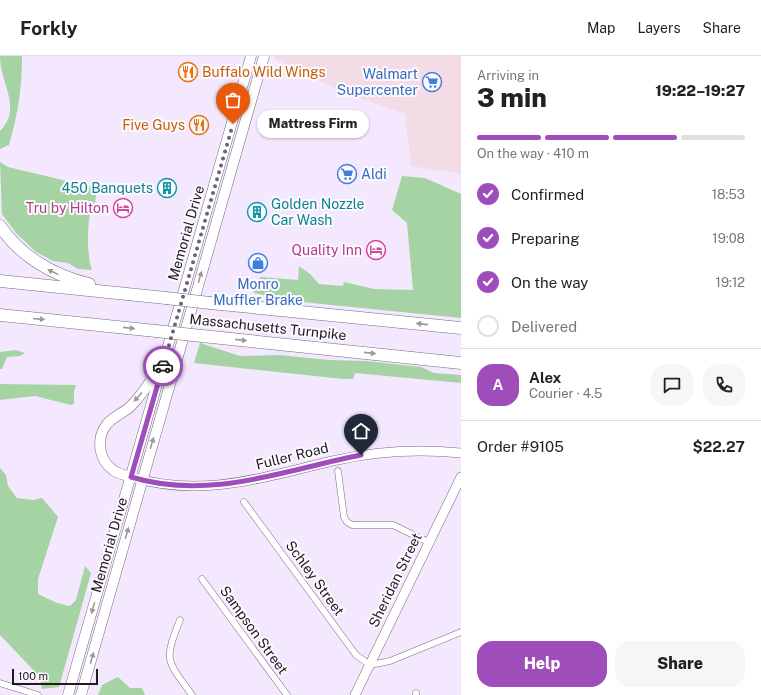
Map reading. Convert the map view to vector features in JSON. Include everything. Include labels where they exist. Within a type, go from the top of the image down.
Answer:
[{"type":"highway","points":[[0,226],[12,241],[43,267],[82,283],[131,294]]},
{"type":"highway","name":"Massachusetts Turnpike","points":[[0,281],[461,328]]},
{"type":"highway","name":"Massachusetts Turnpike","points":[[0,316],[461,363]]},
{"type":"main road","name":"Memorial Drive","points":[[81,695],[141,480],[228,153],[251,56]]},
{"type":"main road","name":"Memorial Drive","points":[[68,695],[167,353],[228,153],[264,56]]},
{"type":"main road","points":[[131,477],[114,471],[105,463],[100,454],[102,432],[108,422],[128,408],[147,387],[167,353]]},
{"type":"main road","name":"Fuller Road","points":[[131,477],[173,485],[220,485],[274,476],[361,455],[414,450],[461,453]]},
{"type":"main road","name":"Sheridan Street","points":[[355,695],[428,542],[461,477]]},
{"type":"street","points":[[338,471],[344,517],[347,522],[352,525],[393,525],[428,542]]},
{"type":"street","name":"Schley Street","points":[[244,502],[356,655],[370,665]]},
{"type":"street","name":"Sampson Street","points":[[202,579],[287,695]]},
{"type":"street","points":[[180,620],[168,653],[171,664],[192,695]]},
{"type":"street","points":[[370,665],[390,661],[461,632]]},
{"type":"street","points":[[0,683],[38,695]]},
{"type":"shaded area","points":[[275,56],[461,56],[461,174],[411,166],[405,114],[347,94],[274,59]]},
{"type":"green space","points":[[0,56],[22,56],[22,68],[19,101],[9,145],[0,149],[0,131],[7,122],[10,114],[10,105]]},
{"type":"green space","points":[[0,162],[8,167],[96,188],[95,203],[90,213],[88,227],[88,250],[92,270],[78,269],[68,263],[53,261],[36,252],[16,233],[2,214]]},
{"type":"green space","points":[[402,176],[425,178],[461,194],[461,318],[292,301],[254,293],[253,283],[261,277],[298,280],[299,266],[310,274],[319,284],[343,286],[344,282],[374,289],[413,290],[407,223],[392,210]]},
{"type":"green space","points":[[200,343],[240,356],[279,355],[329,360],[366,361],[421,367],[434,373],[461,375],[461,383],[355,373],[353,379],[343,379],[194,363]]},
{"type":"green space","points":[[16,350],[25,353],[20,356],[7,357],[2,369],[0,369],[0,352]]},
{"type":"green space","points":[[0,384],[76,385],[74,391],[74,404],[71,405],[35,396],[0,400]]},
{"type":"green space","points":[[0,468],[6,475],[8,486],[17,498],[33,500],[42,498],[58,517],[38,579],[38,594],[57,603],[70,606],[76,600],[85,566],[91,573],[59,687],[42,689],[40,677],[0,635]]},
{"type":"green space","points":[[118,677],[130,688],[142,688],[145,695],[98,695],[102,685]]},
{"type":"way so far","points":[[163,366],[233,124]]},
{"type":"place","name":"Buffalo Wild Wings","points":[[188,72]]},
{"type":"place","name":"Walmart Supercenter","points":[[432,82]]},
{"type":"place","name":"Mattress Firm","points":[[233,124]]},
{"type":"place","name":"Five Guys","points":[[199,125]]},
{"type":"place","name":"Aldi","points":[[347,174]]},
{"type":"place","name":"450 Banquets","points":[[167,188]]},
{"type":"place","name":"Tru by Hilton","points":[[123,208]]},
{"type":"place","name":"Golden Nozzle Car Wash","points":[[257,212]]},
{"type":"place","name":"Quality Inn","points":[[376,250]]},
{"type":"place","name":"Monro Muffler Brake","points":[[258,263]]},
{"type":"route","points":[[163,366],[131,477],[156,483],[173,485],[220,485],[246,482],[361,455]]}]
